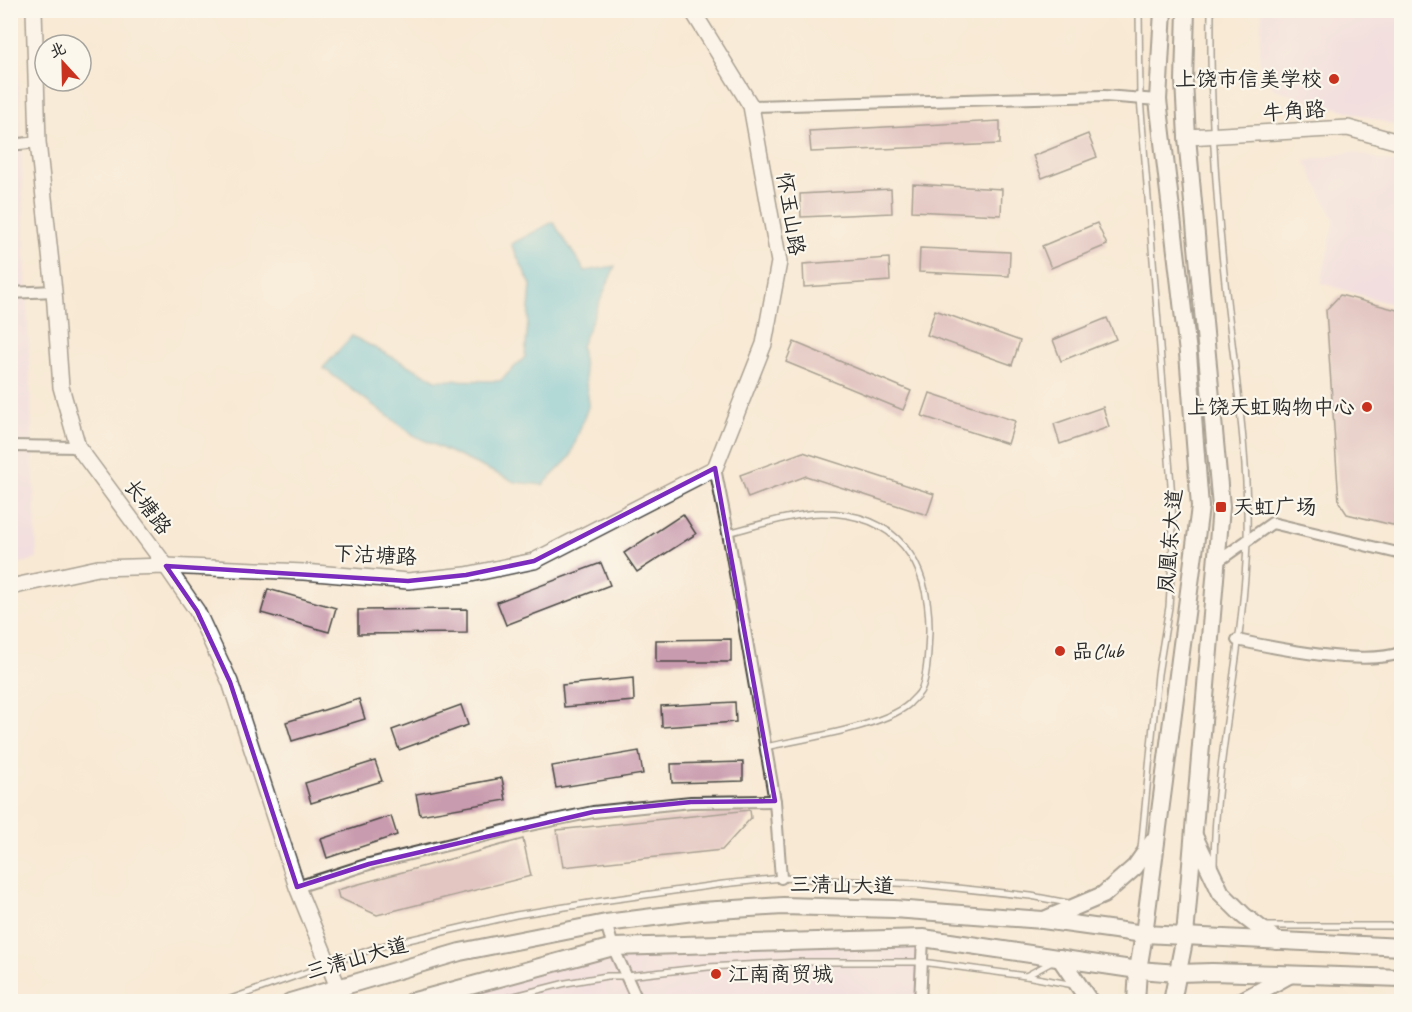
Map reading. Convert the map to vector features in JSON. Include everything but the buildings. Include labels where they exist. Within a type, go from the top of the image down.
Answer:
[{"type":"main road","name":"凤凰东大道","points":[[1136,1002],[1137,970],[1144,934],[1200,507],[1188,353],[1158,100],[1163,10]]},
{"type":"main road","points":[[1172,1002],[1185,936],[1221,507],[1187,138],[1184,81],[1186,10]]},
{"type":"main road","points":[[1194,836],[1221,893],[1277,941]]},
{"type":"main road","points":[[1043,920],[1103,895],[1135,867],[1157,837]]},
{"type":"main road","name":"三清山大道","points":[[290,1002],[340,994],[460,952],[606,923],[701,911],[783,906],[894,909],[1043,920],[1144,934],[1401,947]]},
{"type":"main road","points":[[411,1002],[613,947],[923,938],[1137,970],[1401,978]]},
{"type":"main road","points":[[1060,958],[1090,1002]]},
{"type":"main road","points":[[1243,1000],[1290,974]]},
{"type":"street","name":"长塘路","points":[[34,10],[38,142],[54,291],[61,387],[78,447],[197,611],[230,682],[297,887],[340,994]]},
{"type":"street","name":"怀玉山路","points":[[692,10],[752,106],[779,262],[764,344],[715,468]]},
{"type":"street","points":[[752,106],[1104,96],[1158,100]]},
{"type":"street","name":"牛角路","points":[[1187,138],[1348,128],[1401,143]]},
{"type":"street","points":[[10,145],[38,142]]},
{"type":"street","points":[[10,293],[54,291]]},
{"type":"street","points":[[10,446],[78,447]]},
{"type":"street","points":[[715,468],[774,801],[781,878]]},
{"type":"street","name":"下沽塘路","points":[[10,587],[98,568],[166,566],[304,572],[408,580],[466,574],[534,561],[715,468]]},
{"type":"street","points":[[1216,562],[1272,524],[1401,554]]},
{"type":"street","points":[[1237,640],[1267,647],[1342,656],[1391,656],[1401,652]]},
{"type":"street","points":[[297,887],[369,864],[516,828],[593,812],[691,802],[774,801]]},
{"type":"street","points":[[606,923],[613,947],[638,1002]]},
{"type":"street","points":[[920,1002],[923,938]]},
{"type":"lane","points":[[1139,10],[1140,98],[1172,486],[1173,544],[1169,606],[1158,674],[1140,861]]},
{"type":"lane","points":[[1211,10],[1214,137],[1224,272],[1246,468],[1247,541],[1215,828],[1214,879]]},
{"type":"lane","points":[[728,533],[821,513],[854,516],[886,528],[906,545],[919,573],[929,614],[928,658],[921,691],[907,706],[874,722],[765,747]]},
{"type":"lane","points":[[222,1002],[378,947],[516,915],[602,901],[781,878],[919,884],[1031,896],[1079,905]]},
{"type":"lane","points":[[1258,926],[1401,926]]},
{"type":"lane","points":[[1026,976],[1060,958]]},
{"type":"lane","points":[[491,1002],[567,983],[607,976],[800,962],[922,962],[1080,986]]},
{"type":"lane","points":[[1243,1000],[1331,1002]]},
{"type":"highlighted area","points":[[715,468],[775,801],[691,802],[593,812],[369,864],[297,887],[230,682],[197,611],[166,566],[408,581],[466,575],[534,561]]},
{"type":"shaded area","points":[[10,11],[16,11],[37,559],[11,566]]},
{"type":"shaded area","name":"上饶市信美学校","points":[[1262,11],[1401,11],[1401,127],[1274,89],[1259,68]]},
{"type":"shaded area","points":[[1352,152],[1401,165],[1401,307],[1321,283],[1335,220],[1305,161]]},
{"type":"shaded area","name":"江南商贸城","points":[[923,938],[918,1001],[411,1002],[613,947]]},
{"type":"water","points":[[553,222],[585,271],[615,266],[581,346],[589,404],[570,457],[543,485],[515,482],[415,436],[323,368],[352,336],[436,380],[500,381],[525,357],[531,285],[511,244]]},
{"type":"place","name":"上饶市信美学校","points":[[1334,79]]},
{"type":"place","name":"上饶天虹购物中心","points":[[1367,407]]},
{"type":"place","name":"天虹广场","points":[[1221,507]]},
{"type":"place","name":"品Club","points":[[1060,651]]},
{"type":"place","name":"江南商贸城","points":[[716,974]]}]
